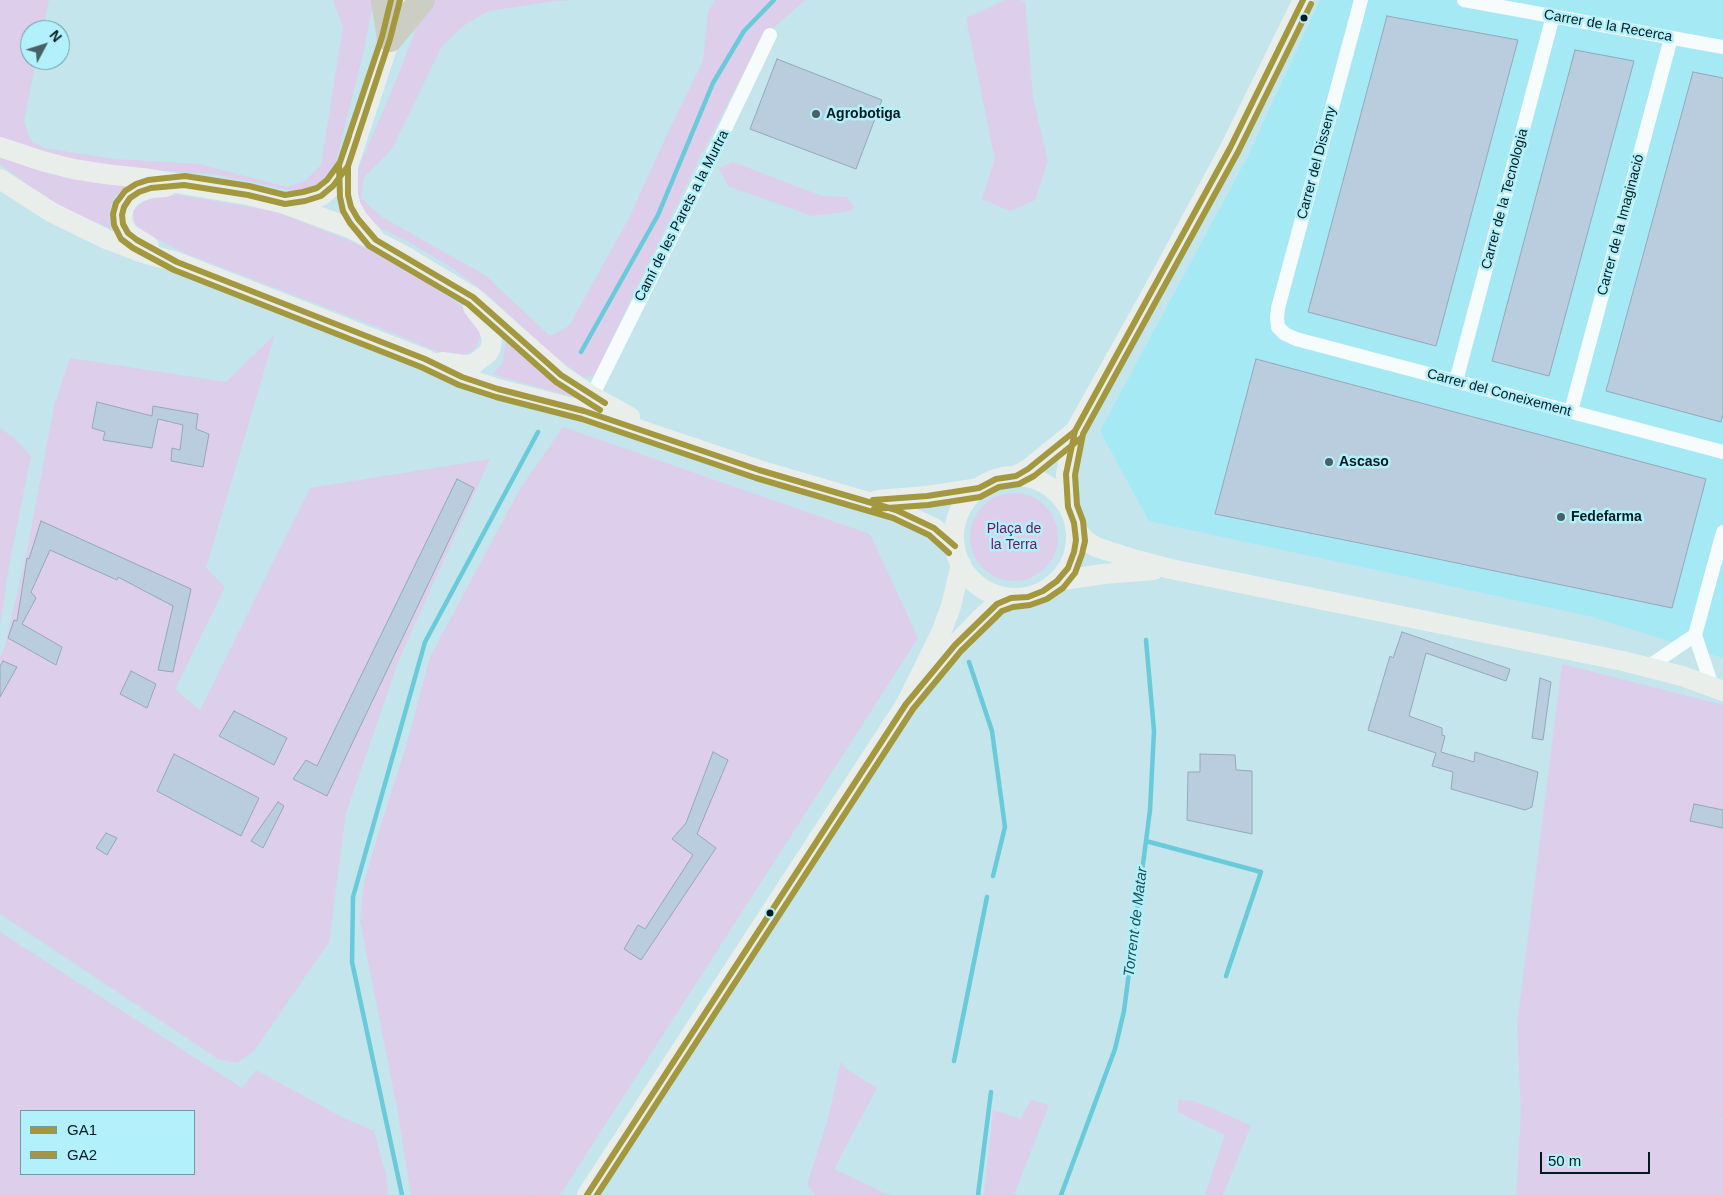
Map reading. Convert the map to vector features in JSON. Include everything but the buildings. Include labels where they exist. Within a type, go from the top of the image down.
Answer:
[{"type":"highway","points":[[384,0],[390,39]]},
{"type":"highway","points":[[390,39],[422,0]]},
{"type":"main road","points":[[376,240],[358,219],[351,207],[348,195],[348,166],[390,39],[400,0]]},
{"type":"main road","points":[[1068,507],[1066,474],[1075,431],[1230,148],[1303,0]]},
{"type":"main road","points":[[0,147],[73,169],[151,179],[248,195],[285,204],[342,225],[376,240],[473,296],[561,375],[592,396],[683,444]]},
{"type":"main road","points":[[285,204],[321,196],[333,186],[348,166]]},
{"type":"main road","points":[[0,179],[34,202],[77,226],[106,239],[143,253],[177,262],[425,359],[462,377],[498,389],[584,411],[767,473],[896,510],[934,528],[958,555],[968,575],[982,587],[998,595],[1011,598]]},
{"type":"main road","points":[[177,262],[128,233],[123,224],[122,215],[124,207],[130,198],[139,192],[151,188],[184,185]]},
{"type":"main road","points":[[425,359],[463,365],[474,364],[482,359],[491,347],[492,338],[488,327],[481,316],[452,285]]},
{"type":"main road","points":[[1016,476],[1028,469],[1075,431]]},
{"type":"main road","points":[[906,704],[941,633],[951,606],[958,555],[955,528],[960,511],[970,496],[979,488],[996,479],[1016,476],[1035,479],[1057,492],[1068,507],[1076,528],[1085,540],[1096,547],[1136,560],[1171,569],[1570,649],[1648,667],[1718,689]]},
{"type":"main road","points":[[865,500],[927,496],[979,488]]},
{"type":"main road","points":[[587,1195],[906,704],[955,644],[997,604],[1011,598],[1033,595],[1057,582],[1068,568],[1072,557],[1076,528]]},
{"type":"main road","points":[[1057,582],[1103,574],[1171,569]]},
{"type":"street","name":"Carrer del Disseny","points":[[1278,327],[1278,308],[1361,0]]},
{"type":"street","name":"Carrer de la Recerca","points":[[1464,0],[1723,47]]},
{"type":"street","name":"Carrer de la Tecnologia","points":[[1456,381],[1553,16]]},
{"type":"street","name":"Camí de les Parets a la Murtra","points":[[592,396],[770,35]]},
{"type":"street","name":"Carrer de la Imaginació","points":[[1571,411],[1671,38]]},
{"type":"street","name":"Carrer del Coneixement","points":[[1278,327],[1285,334],[1296,339],[1723,452]]},
{"type":"street","points":[[1718,689],[1695,635],[1723,532]]},
{"type":"street","points":[[1648,667],[1695,635]]},
{"type":"shaded area","points":[[1320,0],[1723,0],[1723,658],[1589,616],[1149,521],[1100,431],[1248,156]]},
{"type":"green space","points":[[0,0],[49,0],[45,20],[20,20],[20,70],[34,70],[24,121],[30,140],[44,148],[114,159],[199,164],[287,187],[305,181],[321,165],[343,27],[333,0],[374,0],[363,54],[336,161],[319,185],[308,190],[299,192],[213,174],[79,163],[22,146],[0,137]]},
{"type":"green space","points":[[432,0],[574,0],[489,11],[466,24],[442,46],[392,149],[364,177],[361,198],[382,217],[485,275],[550,336],[569,326],[629,218],[703,61],[708,12],[715,0],[805,0],[760,40],[700,157],[595,374],[584,378],[547,350],[488,295],[454,269],[407,241],[382,229],[366,217],[356,202],[359,167],[424,9]]},
{"type":"green space","points":[[1005,0],[1025,2],[1033,98],[1048,161],[1035,200],[1010,211],[982,199],[995,159],[966,18]]},
{"type":"green space","points":[[0,155],[87,181],[128,186],[116,195],[110,207],[109,220],[111,229],[62,207],[28,185],[0,164]]},
{"type":"green space","points":[[733,162],[822,196],[847,197],[854,207],[850,211],[812,216],[728,186],[719,168]]},
{"type":"green space","points":[[179,195],[274,211],[353,242],[402,267],[456,302],[472,317],[479,327],[480,338],[476,347],[468,354],[456,356],[439,352],[189,255],[141,231],[135,223],[133,211],[142,202],[155,196]]},
{"type":"green space","points":[[275,334],[206,568],[225,587],[175,689],[200,710],[310,488],[490,459],[399,659],[346,813],[329,942],[254,1051],[237,1063],[218,1059],[0,914],[0,657],[5,646],[27,551],[54,406],[70,358],[226,382]]},
{"type":"green space","points":[[507,336],[521,353],[542,372],[580,399],[492,374],[502,364]]},
{"type":"green space","points":[[563,427],[870,534],[918,638],[560,1195],[411,1195],[397,1108],[360,920],[364,882],[406,747],[430,657],[520,489]]},
{"type":"green space","points":[[0,428],[14,438],[31,456],[9,566],[0,626]]},
{"type":"green space","name":"Plaça de la Terra","points":[[1014,493],[1031,497],[1045,506],[1054,520],[1058,537],[1054,554],[1045,568],[1031,577],[1014,581],[997,577],[983,568],[974,554],[970,537],[974,520],[983,506],[997,497]]},
{"type":"green space","points":[[1562,664],[1723,705],[1723,1195],[1516,1195],[1521,1113],[1517,1026]]},
{"type":"green space","points":[[0,932],[242,1088],[256,1070],[342,1117],[374,1131],[386,1175],[388,1195],[0,1195]]},
{"type":"green space","points":[[841,1061],[845,1068],[877,1088],[834,1169],[889,1195],[815,1195],[807,1185],[828,1119]]},
{"type":"green space","points":[[1031,1100],[1049,1105],[1014,1195],[984,1195],[993,1110],[1020,1119]]},
{"type":"green space","points":[[1178,1100],[1194,1101],[1251,1125],[1223,1195],[1205,1195],[1225,1135],[1178,1112]]},
{"type":"waterway","points":[[581,352],[658,215],[713,83],[744,31],[774,0]]},
{"type":"waterway","points":[[402,1195],[352,962],[353,897],[425,642],[538,432]]},
{"type":"waterway","name":"Torrent de Matar","points":[[1061,1195],[1115,1049],[1124,1011],[1150,810],[1154,731],[1146,640]]},
{"type":"waterway","points":[[969,662],[992,731],[1005,827],[993,876]]},
{"type":"waterway","points":[[1146,841],[1261,872],[1226,976]]},
{"type":"waterway","points":[[954,1061],[987,897]]},
{"type":"waterway","points":[[978,1195],[991,1092]]},
{"type":"transit line","name":"GA2","points":[[391,0],[382,37],[340,162],[327,180],[317,188],[285,195],[249,186],[185,176],[148,180],[136,184],[125,191],[116,203],[113,214],[114,225],[121,239],[133,248],[174,270],[421,367],[459,385],[496,397],[582,419],[756,478],[893,518],[929,535],[949,553]]},
{"type":"transit line","name":"GA1","points":[[400,0],[390,39],[348,166],[333,186],[321,196],[285,204],[248,195],[184,185],[151,188],[139,192],[130,198],[124,207],[122,215],[123,224],[128,233],[177,262],[425,359],[462,377],[498,389],[584,411],[759,470],[896,510],[934,528],[955,546]]},
{"type":"transit line","name":"GA1","points":[[587,1195],[906,704],[955,645],[997,604],[1011,598],[1028,597],[1043,591],[1057,581],[1068,568],[1076,540],[1074,523],[1068,507],[1066,474],[1075,431],[1230,148],[1303,0]]},
{"type":"transit line","name":"GA2","points":[[597,1195],[913,709],[961,651],[1002,611],[1047,599],[1063,588],[1075,573],[1085,541],[1083,521],[1077,505],[1075,475],[1083,434],[1238,152],[1311,4]]},
{"type":"transit line","name":"GA2","points":[[349,136],[339,165],[340,197],[343,211],[350,223],[369,246],[468,304],[556,382],[600,410]]},
{"type":"transit line","name":"GA1","points":[[357,139],[348,166],[348,195],[351,207],[358,219],[376,240],[473,297],[561,375],[605,403]]},
{"type":"transit line","name":"GA1","points":[[873,500],[927,496],[979,488],[996,479],[1016,476],[1028,469],[1075,431]]},
{"type":"transit line","name":"GA2","points":[[874,509],[928,505],[980,497],[999,487],[1019,484],[1034,476],[1081,438]]},
{"type":"place","name":"Agrobotiga","points":[[816,114]]},
{"type":"place","name":"Ascaso","points":[[1329,462]]},
{"type":"place","name":"Fedefarma","points":[[1561,517]]}]
